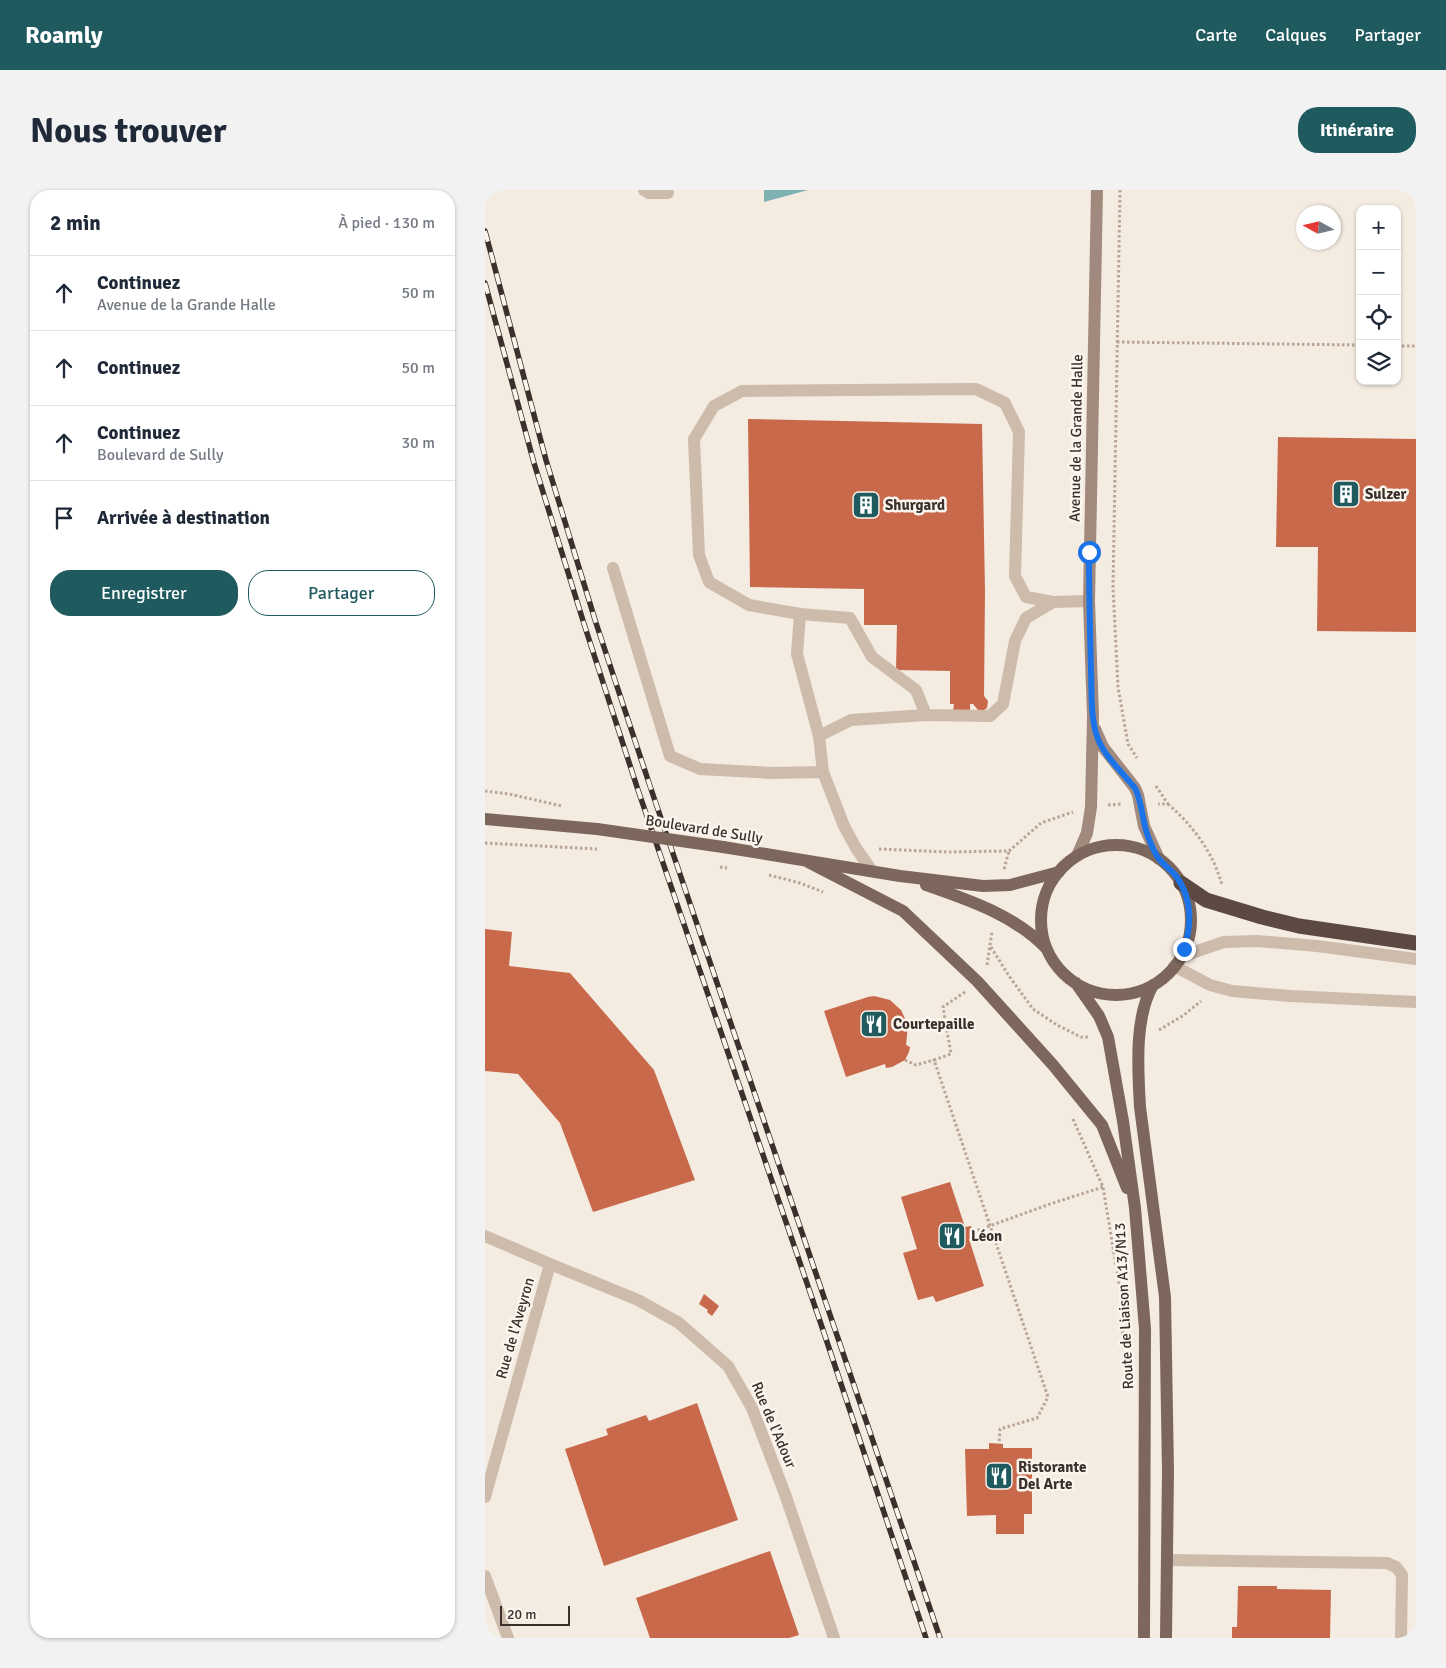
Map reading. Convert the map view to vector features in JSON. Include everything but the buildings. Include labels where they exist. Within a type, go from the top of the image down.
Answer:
[{"type":"highway","points":[[1181,884],[1195,895],[1223,906],[1299,926],[1416,942]]},
{"type":"main road","name":"Boulevard de Sully","points":[[485,818],[597,829],[723,847],[900,876]]},
{"type":"main road","points":[[900,876],[956,895],[995,912],[1026,930],[1046,948],[1061,971],[1076,983],[1092,991],[1119,995],[1137,992],[1153,985],[1165,976],[1177,962],[1187,941],[1190,924],[1189,908],[1181,884],[1171,870],[1159,859],[1145,852],[1122,846],[1099,847],[1077,856],[1059,872],[1048,889],[1042,908],[1042,929],[1046,948]]},
{"type":"main road","points":[[808,862],[903,911],[977,981],[1053,1065],[1102,1124],[1135,1208]]},
{"type":"main road","points":[[900,876],[962,884],[999,886],[1022,883],[1059,872]]},
{"type":"main road","name":"Route de Liaison A13/N13","points":[[1076,983],[1099,1016],[1108,1037],[1123,1121],[1135,1208],[1145,1329],[1144,1638]]},
{"type":"main road","points":[[1153,985],[1145,1002],[1140,1036],[1138,1077],[1140,1107],[1165,1297],[1168,1471],[1166,1638]]},
{"type":"street","points":[[644,190],[649,193],[668,193]]},
{"type":"street","name":"Avenue de la Grande Halle","points":[[1093,716],[1089,601],[1097,190]]},
{"type":"street","points":[[926,715],[916,690],[872,657],[850,618],[800,614],[749,605],[709,582],[699,555],[694,439],[714,406],[741,391],[976,389],[1005,403],[1019,432],[1015,576],[1026,597],[1053,602],[1089,601]]},
{"type":"street","points":[[613,568],[670,756],[700,769],[771,773],[823,772]]},
{"type":"street","points":[[819,736],[851,720],[926,715],[990,716],[1003,704],[1015,641],[1026,618],[1053,602]]},
{"type":"street","points":[[800,614],[797,654],[819,736],[823,772],[844,826],[872,871]]},
{"type":"street","points":[[1093,716],[1099,740],[1110,758],[1135,788],[1139,796],[1144,826],[1159,859]]},
{"type":"street","points":[[1077,856],[1087,833],[1091,806],[1093,716]]},
{"type":"street","points":[[1416,960],[1317,946],[1257,941],[1224,942],[1177,962],[1189,976],[1222,989],[1242,992],[1416,1002]]},
{"type":"street","name":"Rue de l'Aveyron","points":[[485,1236],[550,1264],[485,1496]]},
{"type":"street","name":"Rue de l'Adour","points":[[550,1264],[637,1300],[679,1323],[728,1366],[752,1408],[785,1494],[834,1638]]},
{"type":"street","points":[[1167,1560],[1387,1563],[1396,1567],[1402,1575],[1401,1638]]},
{"type":"street","points":[[485,1576],[508,1638]]},
{"type":"path","points":[[1120,190],[1113,588],[1118,687],[1128,744],[1138,759]]},
{"type":"path","points":[[1117,342],[1356,345]]},
{"type":"path","points":[[1401,346],[1416,346]]},
{"type":"path","points":[[1153,782],[1168,804],[1185,820],[1208,850],[1221,884],[1223,906]]},
{"type":"path","points":[[485,791],[509,794],[564,806]]},
{"type":"path","points":[[856,848],[948,852],[1009,851],[1041,823],[1091,806],[1140,803],[1168,804]]},
{"type":"path","points":[[485,843],[601,850]]},
{"type":"path","points":[[766,874],[800,883],[827,894]]},
{"type":"path","points":[[990,946],[1033,1009],[1057,1025],[1081,1037],[1108,1037]]},
{"type":"path","points":[[905,1060],[915,1065],[951,1054],[943,1007],[967,991],[960,984]]},
{"type":"path","points":[[1140,1036],[1163,1028],[1184,1015],[1201,1001],[1210,985]]},
{"type":"path","points":[[934,1060],[1048,1397],[1037,1418],[1000,1429],[999,1444]]},
{"type":"path","points":[[1070,1114],[1103,1187],[1120,1290],[1125,1374]]},
{"type":"path","points":[[973,1232],[1103,1187]]},
{"type":"water","points":[[764,190],[808,190],[764,202]]},
{"type":"railway","points":[[485,231],[546,460],[596,623],[940,1638]]},
{"type":"railway","points":[[485,283],[534,463],[638,790],[823,1330],[926,1638]]},
{"type":"place","name":"Sulzer","points":[[1346,494]]},
{"type":"place","name":"Shurgard","points":[[866,505]]},
{"type":"place","name":"Courtepaille","points":[[874,1024]]},
{"type":"place","name":"Léon","points":[[952,1236]]},
{"type":"place","name":"Ristorante Del Arte","points":[[999,1476]]},
{"type":"route","points":[[1089,552],[1091,686],[1095,730],[1110,758],[1135,788],[1139,796],[1141,814],[1149,839],[1159,859],[1171,870],[1184,891],[1190,916],[1189,933],[1184,949]]}]
